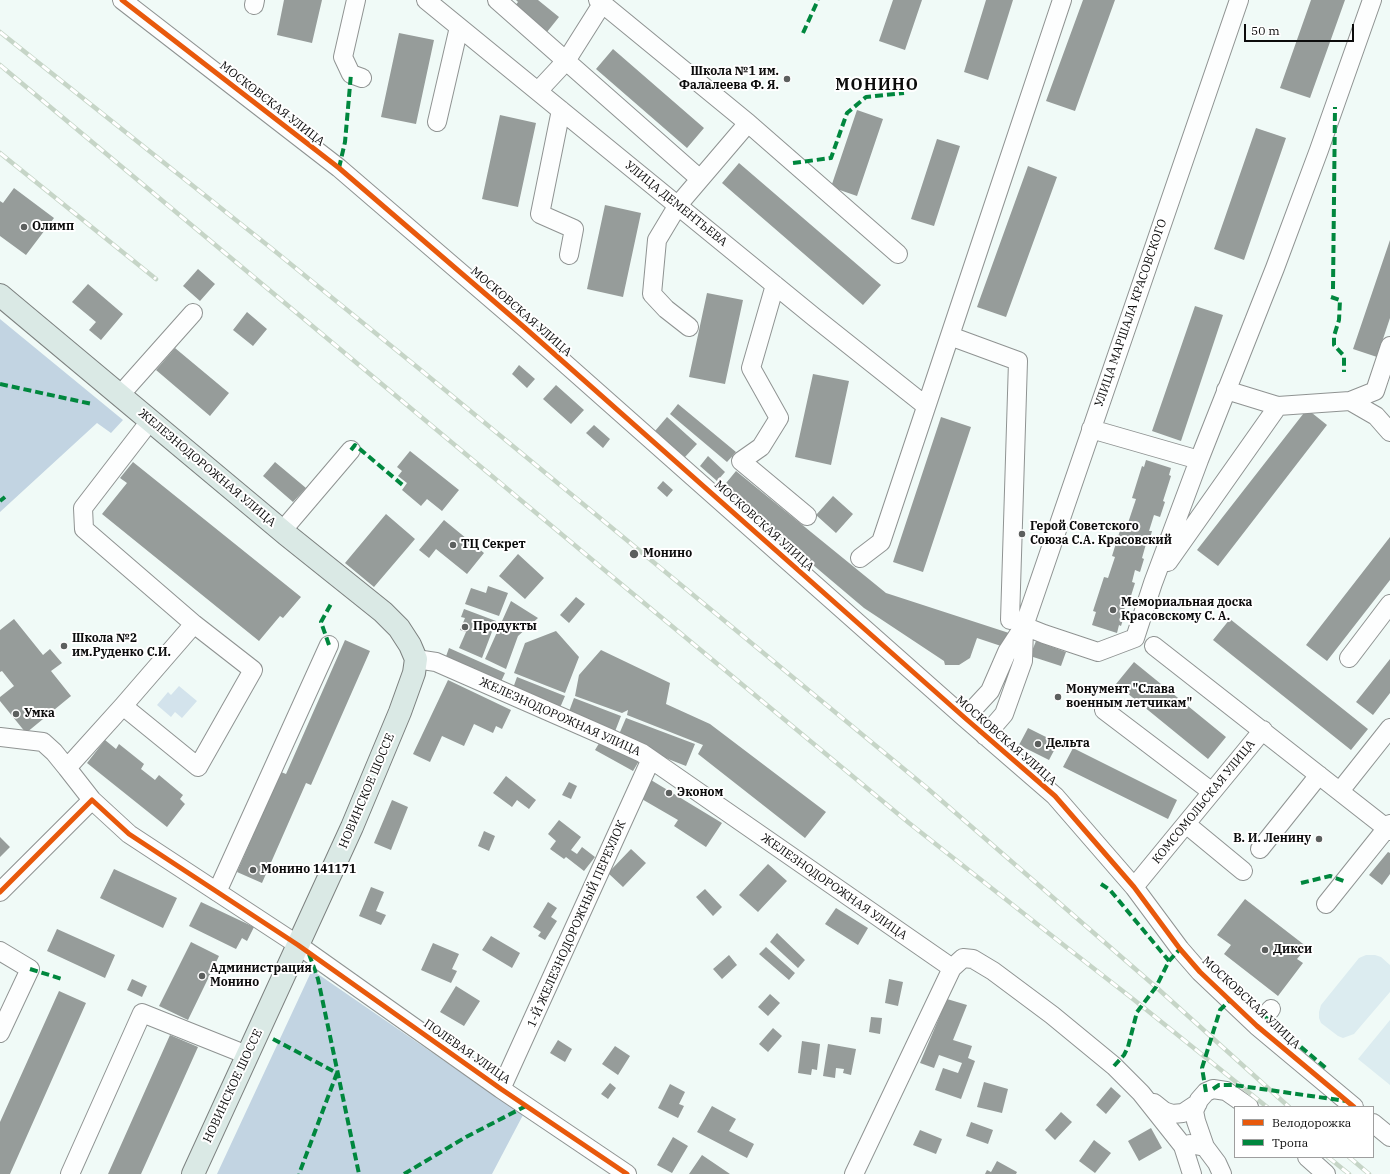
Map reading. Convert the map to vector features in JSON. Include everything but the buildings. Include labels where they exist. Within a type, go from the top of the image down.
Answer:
[{"type":"main road","name":"ЖЕЛЕЗНОДОРОЖНАЯ УЛИЦА","points":[[0,295],[282,531],[383,612],[399,628],[421,655]]},
{"type":"main road","name":"НОВИНСКОЕ ШОССЕ","points":[[192,1174],[352,827],[398,719],[421,655]]},
{"type":"street","name":"МОСКОВСКАЯ УЛИЦА","points":[[122,0],[338,168],[525,328],[985,736],[1055,796],[1134,887],[1180,949],[1200,972],[1257,1026],[1353,1106]]},
{"type":"street","points":[[356,0],[342,56],[351,74],[362,78]]},
{"type":"street","name":"УЛИЦА ДЕМЕНТЬЕВА","points":[[426,0],[775,285],[926,406]]},
{"type":"street","points":[[498,0],[700,179]]},
{"type":"street","points":[[860,558],[881,542],[1062,0]]},
{"type":"street","name":"УЛИЦА МАРШАЛА КРАСОВСКОГО","points":[[965,718],[990,691],[1007,652],[1091,429],[1239,0]]},
{"type":"street","points":[[950,336],[1018,361],[1017,623],[1044,634],[1098,652],[1135,638],[1226,390],[1322,143],[1372,0]]},
{"type":"street","points":[[538,91],[566,61],[600,2],[748,123],[898,254]]},
{"type":"street","points":[[437,122],[459,27]]},
{"type":"street","points":[[561,110],[540,214],[574,229],[569,254]]},
{"type":"street","points":[[689,327],[666,309],[652,294],[657,240],[678,205],[748,123]]},
{"type":"street","points":[[775,285],[751,368],[779,418],[761,447],[741,461],[807,516]]},
{"type":"street","points":[[120,395],[194,313]]},
{"type":"street","points":[[1226,390],[1278,406],[1350,401],[1375,391],[1390,346]]},
{"type":"street","points":[[1350,401],[1376,416],[1390,432]]},
{"type":"street","points":[[1154,583],[1278,406]]},
{"type":"street","points":[[124,706],[198,767],[253,670],[194,624],[84,529],[83,508],[150,421]]},
{"type":"street","points":[[1091,429],[1200,460]]},
{"type":"street","points":[[282,531],[351,450]]},
{"type":"street","points":[[1349,658],[1390,604]]},
{"type":"street","name":"УЛИЦА МАРШАЛА КРАСОВСКОГО","points":[[985,736],[1004,714],[1023,661],[1017,623]]},
{"type":"street","points":[[67,768],[124,706],[194,624]]},
{"type":"street","points":[[217,892],[329,645]]},
{"type":"street","points":[[1154,646],[1263,730]]},
{"type":"street","name":"ЖЕЛЕЗНОДОРОЖНАЯ УЛИЦА","points":[[421,655],[607,737],[651,759],[952,968]]},
{"type":"street","points":[[1104,710],[1212,792]]},
{"type":"street","points":[[1340,792],[1390,728]]},
{"type":"street","name":"КОМСОМОЛЬСКАЯ УЛИЦА","points":[[1134,887],[1263,730],[1340,792],[1389,828]]},
{"type":"street","name":"ПОЛЕВАЯ УЛИЦА","points":[[0,737],[43,742],[54,752],[92,800],[129,834],[298,945],[501,1089],[627,1174]]},
{"type":"street","name":"1-Й ЖЕЛЕЗНОДОРОЖНЫЙ ПЕРЕУЛОК","points":[[501,1089],[651,759]]},
{"type":"street","points":[[1260,849],[1319,775]]},
{"type":"street","points":[[0,892],[92,800]]},
{"type":"street","points":[[1186,824],[1243,871]]},
{"type":"street","points":[[1326,904],[1389,828]]},
{"type":"street","points":[[0,951],[30,969],[0,1033]]},
{"type":"street","points":[[854,1174],[952,968],[963,958],[973,959],[993,971],[1052,1015],[1108,1061],[1164,1112],[1172,1114],[1183,1113],[1198,1103]]},
{"type":"street","points":[[1257,1026],[1271,1009]]},
{"type":"street","points":[[70,1174],[142,1013],[247,1055]]},
{"type":"street","points":[[1192,1174],[1196,1121],[1194,1111],[1199,1100],[1206,1092],[1213,1089],[1226,1091],[1248,1106]]},
{"type":"street","points":[[1141,1092],[1193,1146],[1217,1163],[1222,1174]]},
{"type":"street","points":[[1374,1124],[1390,1137]]},
{"type":"street","points":[[1308,1158],[1326,1174]]},
{"type":"shaded area","points":[[0,319],[123,420],[111,433],[97,423],[0,512]]},
{"type":"shaded area","points":[[179,686],[197,701],[182,718],[175,712],[171,717],[157,705],[168,692],[171,695]]},
{"type":"shaded area","points":[[1366,955],[1381,957],[1390,965],[1390,992],[1354,1034],[1343,1038],[1321,1023],[1319,1012],[1321,1005],[1359,958]]},
{"type":"shaded area","points":[[312,970],[523,1115],[492,1174],[217,1174]]},
{"type":"shaded area","points":[[1390,1020],[1390,1085],[1358,1059]]},
{"type":"railway","points":[[0,32],[271,248],[422,371],[927,788],[1156,987],[1288,1106]]},
{"type":"railway","points":[[0,65],[909,823],[1133,999],[1266,1106]]},
{"type":"railway","points":[[0,153],[156,279]]},
{"type":"railway","points":[[1329,1158],[1349,1174]]},
{"type":"railway","points":[[1350,1158],[1369,1174]]},
{"type":"marked path","points":[[803,33],[818,0]]},
{"type":"marked path","points":[[339,168],[345,142],[351,74]]},
{"type":"marked path","points":[[793,163],[831,158],[847,113],[866,97],[904,93]]},
{"type":"marked path","points":[[1333,289],[1335,107]]},
{"type":"marked path","points":[[1331,297],[1340,300],[1339,320],[1334,336],[1334,345],[1344,356],[1344,372]]},
{"type":"marked path","points":[[0,384],[92,404]]},
{"type":"marked path","points":[[351,450],[355,445],[405,487]]},
{"type":"marked path","points":[[0,501],[5,497]]},
{"type":"marked path","points":[[329,645],[321,622],[331,604]]},
{"type":"marked path","points":[[1301,883],[1330,876],[1344,881]]},
{"type":"marked path","points":[[1101,884],[1110,890],[1169,961]]},
{"type":"marked path","points":[[1114,1066],[1124,1055],[1128,1047],[1137,1012],[1156,987],[1169,961],[1180,949]]},
{"type":"marked path","points":[[309,954],[318,979],[359,1174]]},
{"type":"marked path","points":[[30,969],[62,979]]},
{"type":"marked path","points":[[1206,1092],[1202,1068],[1220,1010],[1230,1000]]},
{"type":"marked path","points":[[1264,1016],[1326,1068]]},
{"type":"marked path","points":[[273,1039],[337,1073],[299,1174]]},
{"type":"marked path","points":[[1213,1089],[1219,1085],[1234,1085],[1346,1101]]},
{"type":"marked path","points":[[404,1174],[466,1137],[526,1106]]},
{"type":"cycle path","points":[[122,0],[339,168],[525,328],[1055,796],[1134,887],[1180,949],[1200,972],[1257,1026],[1353,1106]]},
{"type":"cycle path","points":[[0,892],[92,800],[129,834],[298,945],[501,1089],[627,1174]]},
{"type":"place","name":"Школа №1 им. Фалалеева Ф. Я.","points":[[787,79]]},
{"type":"place","name":"Олимп","points":[[24,227]]},
{"type":"place","name":"Герой Советского Союза С.А. Красовский","points":[[1022,534]]},
{"type":"place","name":"ТЦ Секрет","points":[[453,545]]},
{"type":"place","name":"Монино","points":[[634,554]]},
{"type":"place","name":"Мемориальная доска Красовскому С. А.","points":[[1113,610]]},
{"type":"place","name":"Продукты","points":[[465,627]]},
{"type":"place","name":"Школа №2 им.Руденко С.И.","points":[[64,646]]},
{"type":"place","name":"Монумент \"Слава военным летчикам\"","points":[[1058,697]]},
{"type":"place","name":"Умка","points":[[16,714]]},
{"type":"place","name":"Дельта","points":[[1038,744]]},
{"type":"place","name":"Эконом","points":[[669,793]]},
{"type":"place","name":"В. И. Ленину","points":[[1319,839]]},
{"type":"place","name":"Монино 141171","points":[[253,870]]},
{"type":"place","name":"Дикси","points":[[1265,950]]},
{"type":"place","name":"Администрация Монино","points":[[202,976]]},
{"type":"district","name":"МОНИНО","points":[[877,85]]}]
